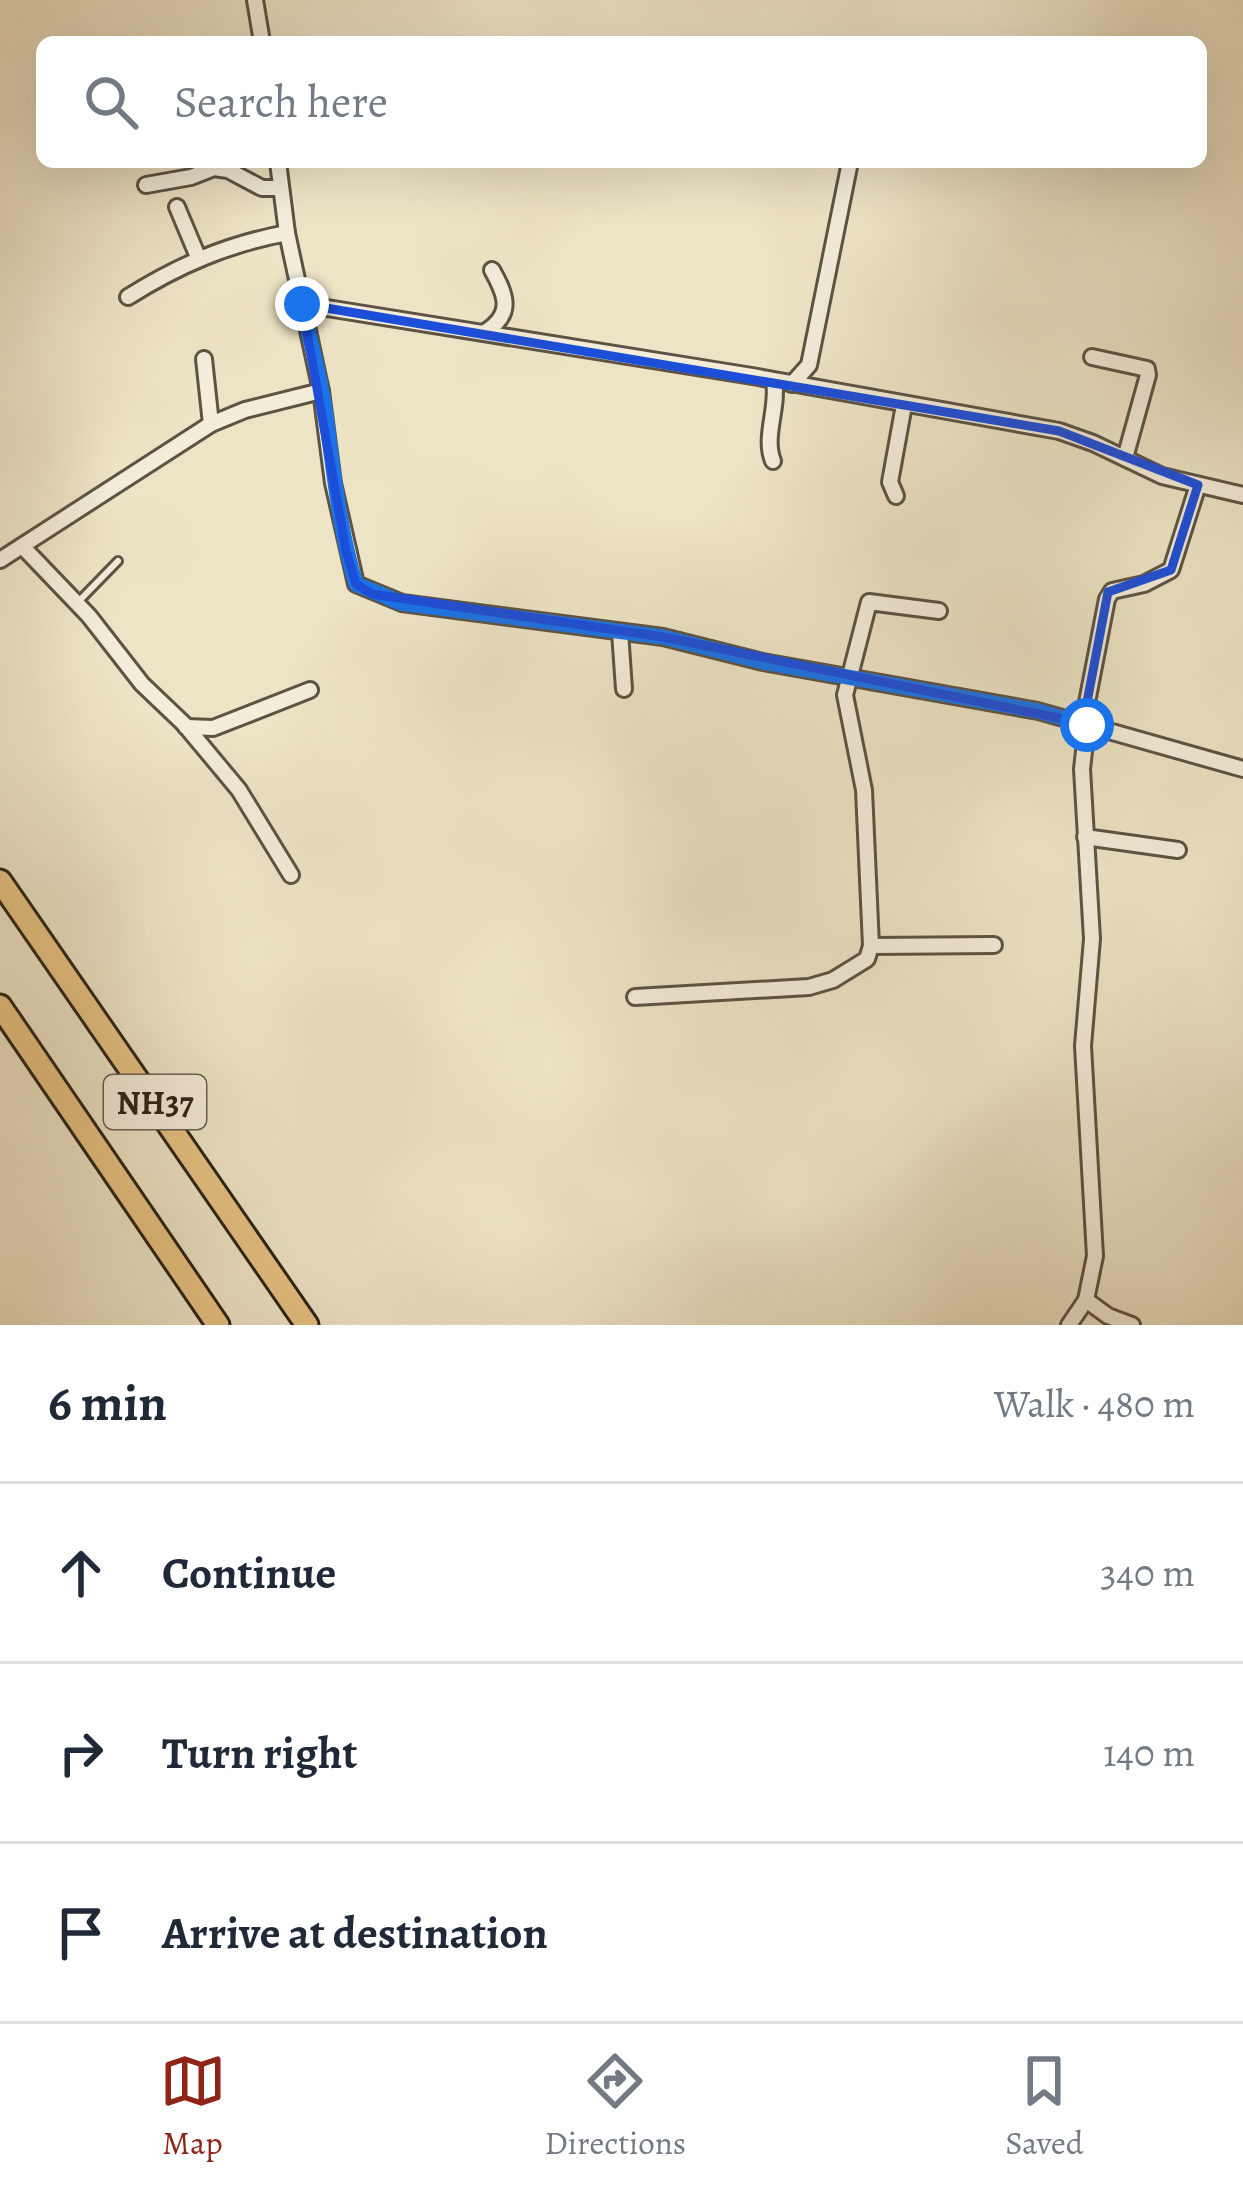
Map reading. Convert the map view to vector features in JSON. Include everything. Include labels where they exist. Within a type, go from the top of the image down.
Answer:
[{"type":"highway","name":"NH37","points":[[0,881],[307,1325]]},
{"type":"highway","name":"NH37","points":[[0,1006],[218,1325]]},
{"type":"street","points":[[255,0],[261,36]]},
{"type":"street","points":[[146,185],[214,168],[262,188],[281,188]]},
{"type":"street","points":[[279,168],[287,233],[321,391],[333,483],[356,584],[401,603],[663,637],[763,662],[1038,711],[1243,769]]},
{"type":"street","points":[[792,384],[809,365],[849,168]]},
{"type":"street","points":[[177,207],[198,257]]},
{"type":"street","points":[[128,297],[198,257],[287,233]]},
{"type":"street","points":[[485,332],[500,323],[506,309],[506,295],[492,270]]},
{"type":"street","points":[[302,304],[1059,431],[1162,476],[1243,495]]},
{"type":"street","points":[[1092,357],[1147,369],[1125,458]]},
{"type":"street","points":[[204,359],[211,424]]},
{"type":"street","points":[[773,461],[769,452],[776,411],[774,381]]},
{"type":"street","points":[[0,560],[211,424],[245,410],[321,391]]},
{"type":"street","points":[[896,496],[890,478],[904,405]]},
{"type":"street","points":[[1069,1325],[1086,1300],[1095,1256],[1083,1046],[1092,939],[1082,769],[1085,724],[1107,599],[1112,591],[1160,578],[1171,570],[1198,484]]},
{"type":"street","points":[[22,545],[238,790],[291,875]]},
{"type":"street","points":[[635,997],[809,988],[867,959],[871,946],[864,790],[845,695],[868,602],[939,611]]},
{"type":"street","points":[[620,632],[624,689]]},
{"type":"street","points":[[186,728],[213,728],[310,690]]},
{"type":"street","points":[[1085,837],[1178,850]]},
{"type":"street","points":[[871,946],[994,945]]},
{"type":"street","points":[[1086,1300],[1132,1325]]},
{"type":"lane","points":[[77,603],[118,561]]},
{"type":"highlighted area","points":[[302,304],[1059,431],[1198,485],[1171,570],[1108,592],[1083,723],[663,637],[372,594],[356,584],[346,551]]},
{"type":"route","points":[[302,304],[326,412],[346,551],[356,584],[372,594],[401,603],[663,637],[763,662],[1038,711],[1087,725]]}]
